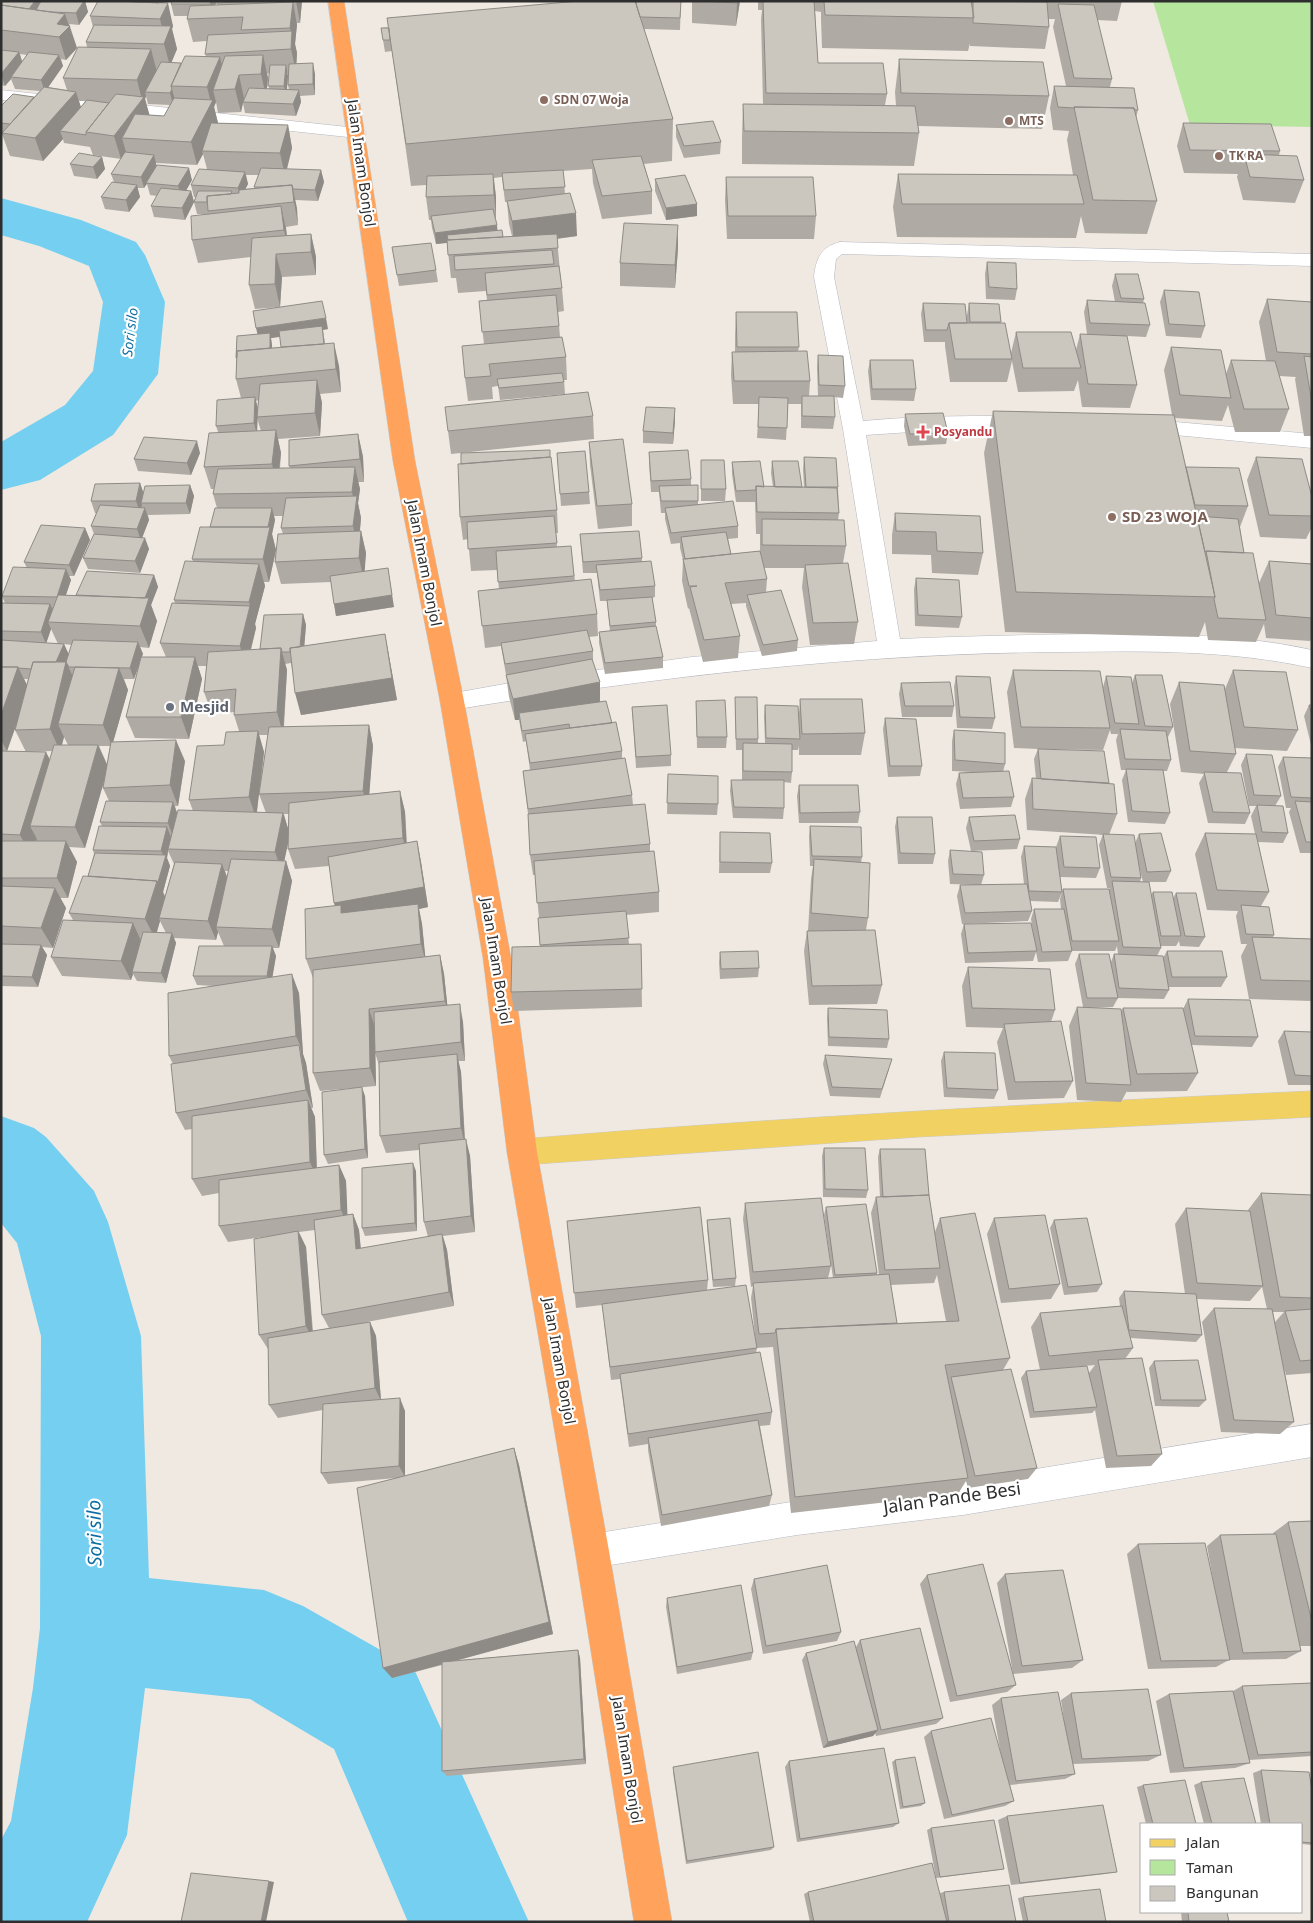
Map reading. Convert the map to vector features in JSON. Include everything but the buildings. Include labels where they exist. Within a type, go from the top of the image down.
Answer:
[{"type":"highway","name":"Jalan Imam Bonjol","points":[[336,1],[404,461],[452,701],[497,958],[522,1152],[592,1551],[653,1922]]},
{"type":"main road","points":[[522,1152],[918,1122],[1312,1104]]},
{"type":"street","points":[[1,95],[357,133]]},
{"type":"street","points":[[890,648],[854,429],[824,277],[826,258],[835,250],[1312,260]]},
{"type":"street","points":[[854,429],[940,422],[1047,423]]},
{"type":"street","points":[[1126,425],[1312,441]]},
{"type":"street","points":[[452,701],[570,681],[674,668],[890,648],[1052,642],[1176,644],[1236,646],[1312,659]]},
{"type":"street","name":"Jalan Pande Besi","points":[[592,1551],[797,1518],[963,1498],[1230,1452],[1312,1440]]},
{"type":"green space","points":[[1153,1],[1312,1],[1312,127],[1190,125]]},
{"type":"waterway","name":"Sori silo","points":[[1,216],[60,233],[115,255],[134,302],[125,374],[89,420],[16,464],[1,467]]},
{"type":"waterway","name":"Sori silo","points":[[1,1158],[13,1167],[60,1222],[91,1336],[95,1628]]},
{"type":"waterway","name":"Sori silo","points":[[23,1922],[68,1835],[89,1688],[95,1628]]},
{"type":"waterway","points":[[95,1628],[264,1645],[374,1709],[469,1922]]},
{"type":"place","name":"SDN 07 Woja","points":[[544,100]]},
{"type":"place","name":"MTS","points":[[1009,121]]},
{"type":"place","name":"TK RA","points":[[1219,156]]},
{"type":"place","name":"Posyandu","points":[[923,432]]},
{"type":"place","name":"SD 23 WOJA","points":[[1112,517]]},
{"type":"place","name":"Mesjid","points":[[170,707]]}]
